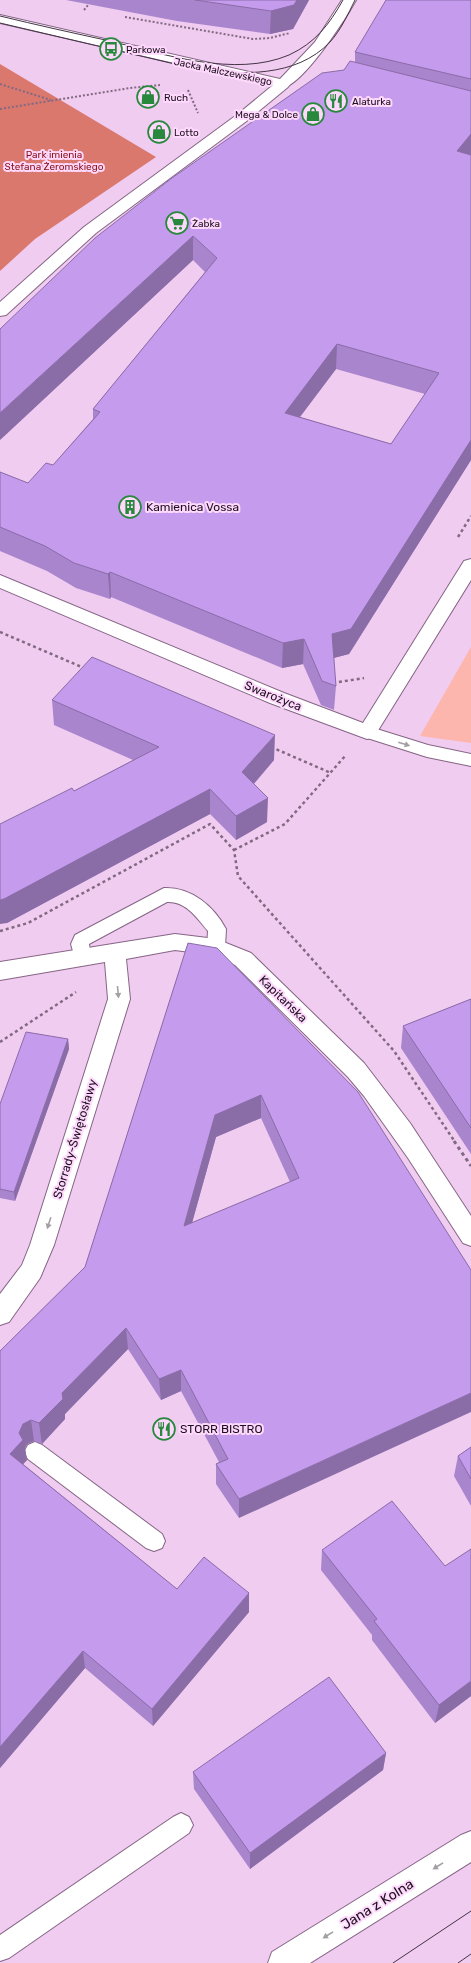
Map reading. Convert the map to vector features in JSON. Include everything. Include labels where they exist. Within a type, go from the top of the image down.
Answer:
[{"type":"street","points":[[0,311],[90,230],[233,125],[283,84],[327,38],[349,0]]},
{"type":"street","name":"Jacka Malczewskiego","points":[[0,19],[283,84]]},
{"type":"street","points":[[367,732],[471,565]]},
{"type":"street","name":"Swarożyca","points":[[0,581],[277,698],[367,732]]},
{"type":"street","name":"Kapitańska","points":[[0,971],[175,942],[216,947],[243,959],[356,1070],[395,1119],[471,1236]]},
{"type":"street","name":"Storrady-Świętosławy","points":[[0,1314],[31,1271],[42,1245],[55,1205],[118,998],[115,953]]},
{"type":"street","name":"Jana z Kolna","points":[[283,1963],[471,1845]]},
{"type":"lane","points":[[367,732],[427,751],[471,760]]},
{"type":"lane","points":[[82,957],[80,944],[81,940],[164,895],[174,894],[188,898],[217,929],[216,947]]},
{"type":"lane","points":[[35,1452],[154,1541]]},
{"type":"lane","points":[[0,1949],[182,1825]]},
{"type":"path","points":[[77,8],[84,10],[89,4]]},
{"type":"path","points":[[123,17],[253,39],[270,38],[288,34],[293,31]]},
{"type":"path","points":[[0,84],[54,101]]},
{"type":"path","points":[[0,109],[130,88]]},
{"type":"path","points":[[188,89],[199,116]]},
{"type":"path","points":[[455,542],[471,516]]},
{"type":"path","points":[[0,632],[91,671]]},
{"type":"path","points":[[330,683],[365,678]]},
{"type":"path","points":[[234,850],[285,824],[367,732]]},
{"type":"path","points":[[265,745],[331,773]]},
{"type":"path","points":[[0,931],[28,922],[210,824],[234,850],[238,876],[394,1051],[471,1166]]},
{"type":"path","points":[[0,1042],[77,991]]},
{"type":"shaded area","points":[[471,647],[471,743],[420,736]]},
{"type":"green space","name":"Park imienia Stefana Żeromskiego","points":[[0,64],[156,157],[35,239],[0,271]]},
{"type":"building","points":[[195,0],[297,0],[294,5],[271,11]]},
{"type":"building","points":[[386,0],[471,0],[471,79],[355,52]]},
{"type":"building","points":[[350,61],[471,91],[471,134],[457,151],[471,155],[471,440],[351,629],[332,634],[336,686],[322,681],[304,639],[283,643],[110,572],[108,574],[74,563],[45,546],[0,527],[0,472],[28,483],[46,463],[53,465],[100,412],[93,409],[217,258],[193,236],[0,413],[0,329],[95,238],[172,178],[322,73],[344,70]],"holes":[[[337,344],[439,373],[391,444],[285,413]]]},
{"type":"building","points":[[92,657],[275,735],[242,772],[268,798],[236,816],[210,789],[0,900],[0,824],[72,788],[74,791],[159,747],[52,700]]},
{"type":"building","points":[[188,943],[217,948],[358,1092],[471,1270],[471,1393],[239,1499],[216,1464],[228,1459],[181,1370],[159,1379],[126,1328],[62,1393],[63,1399],[39,1423],[31,1420],[23,1424],[19,1433],[23,1440],[10,1454],[177,1589],[204,1557],[249,1593],[152,1709],[83,1651],[0,1747],[0,1351],[85,1267]],"holes":[[[261,1095],[299,1178],[184,1226],[215,1115]]]},
{"type":"building","points":[[471,999],[471,1128],[403,1026]]},
{"type":"building","points":[[26,1032],[68,1039],[14,1192],[0,1189],[0,1104]]},
{"type":"building","points":[[471,1447],[471,1479],[458,1456]]},
{"type":"building","points":[[392,1501],[445,1566],[471,1549],[471,1681],[439,1705],[374,1621],[377,1619],[322,1550]]},
{"type":"building","points":[[329,1677],[386,1753],[250,1853],[193,1772]]},
{"type":"tram line","points":[[0,16],[199,62],[246,64],[268,62],[289,55],[306,45],[327,25],[343,0]]},
{"type":"tram line","points":[[0,23],[196,69],[249,73],[284,68],[301,62],[316,54],[330,42],[338,32],[355,0]]},
{"type":"tram line","points":[[393,1963],[471,1911]]},
{"type":"tram line","points":[[458,1963],[471,1954]]},
{"type":"place","name":"Parkowa","points":[[111,49]]},
{"type":"place","name":"Ruch","points":[[148,97]]},
{"type":"place","name":"Alaturka","points":[[336,101]]},
{"type":"place","name":"Mega & Dolce","points":[[313,114]]},
{"type":"place","name":"Lotto","points":[[159,132]]},
{"type":"place","name":"Żabka","points":[[177,223]]},
{"type":"place","name":"Kamienica Vossa","points":[[130,507]]},
{"type":"place","name":"STORR BISTRO","points":[[164,1429]]}]
